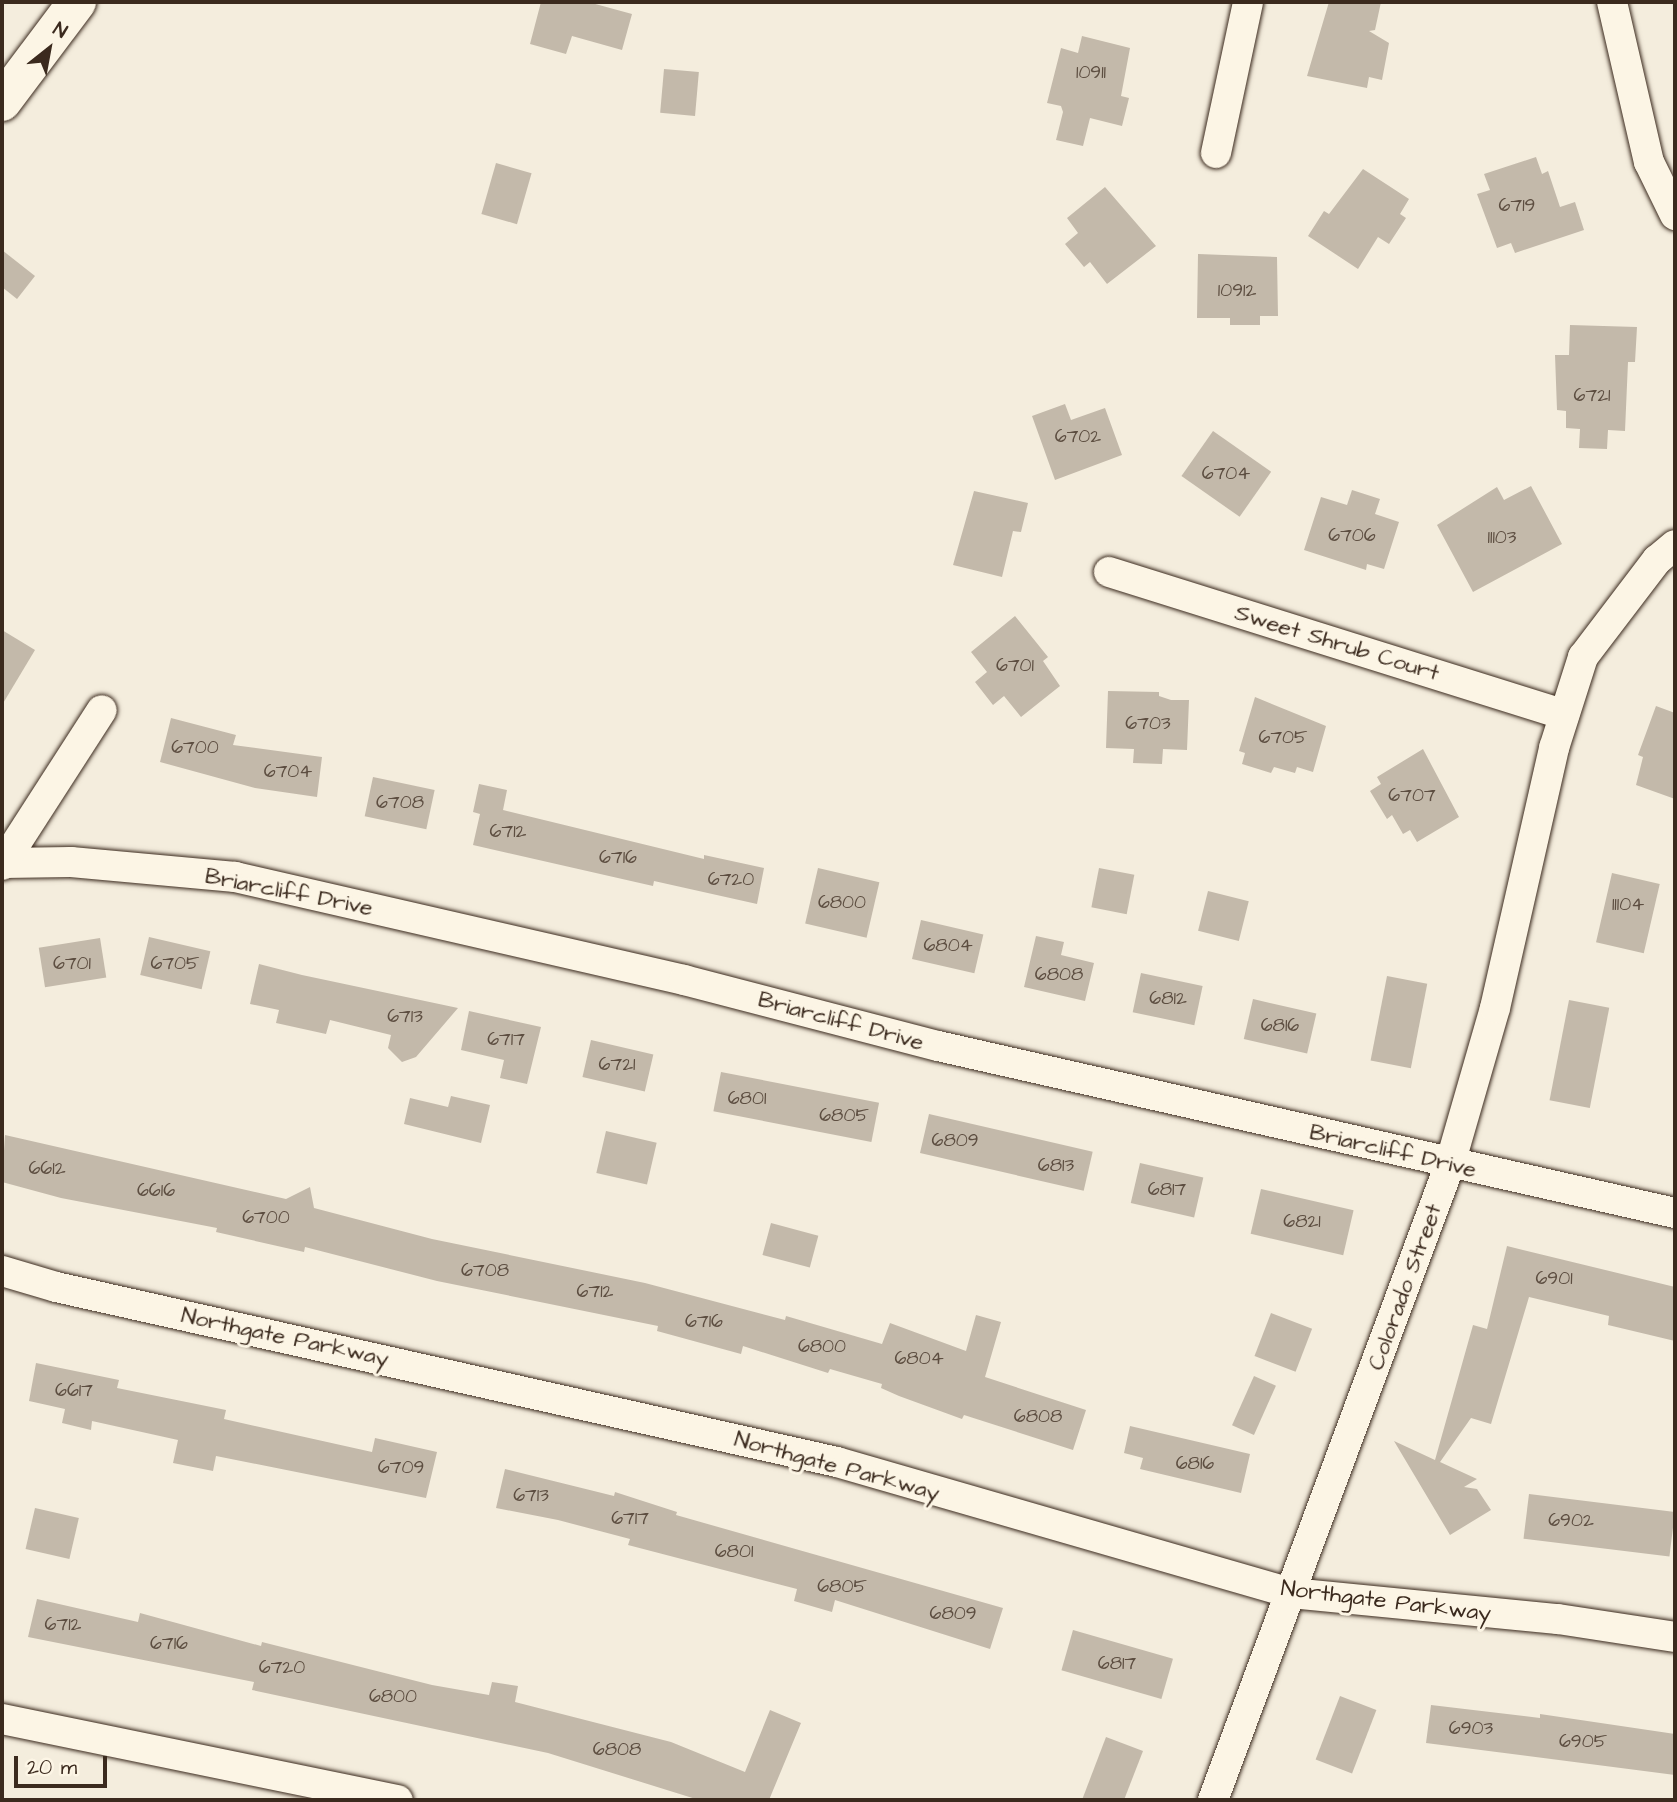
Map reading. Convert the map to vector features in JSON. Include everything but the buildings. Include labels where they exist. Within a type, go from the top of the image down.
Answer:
[{"type":"main road","points":[[2,102],[77,2]]},
{"type":"street","points":[[1216,153],[1248,2]]},
{"type":"street","points":[[1612,2],[1649,162],[1675,215]]},
{"type":"street","name":"Colorado Street","points":[[1213,1800],[1450,1164],[1495,1008],[1564,715],[1583,657],[1657,560],[1675,545]]},
{"type":"street","name":"Sweet Shrub Court","points":[[1109,572],[1564,715]]},
{"type":"street","points":[[2,864],[102,710]]},
{"type":"street","name":"Briarcliff Drive","points":[[2,864],[71,862],[234,877],[1450,1164],[1675,1213]]},
{"type":"street","name":"Northgate Parkway","points":[[2,1271],[55,1287],[837,1462],[1291,1593],[1558,1619],[1675,1637]]},
{"type":"street","points":[[2,1719],[289,1790],[398,1800]]}]
